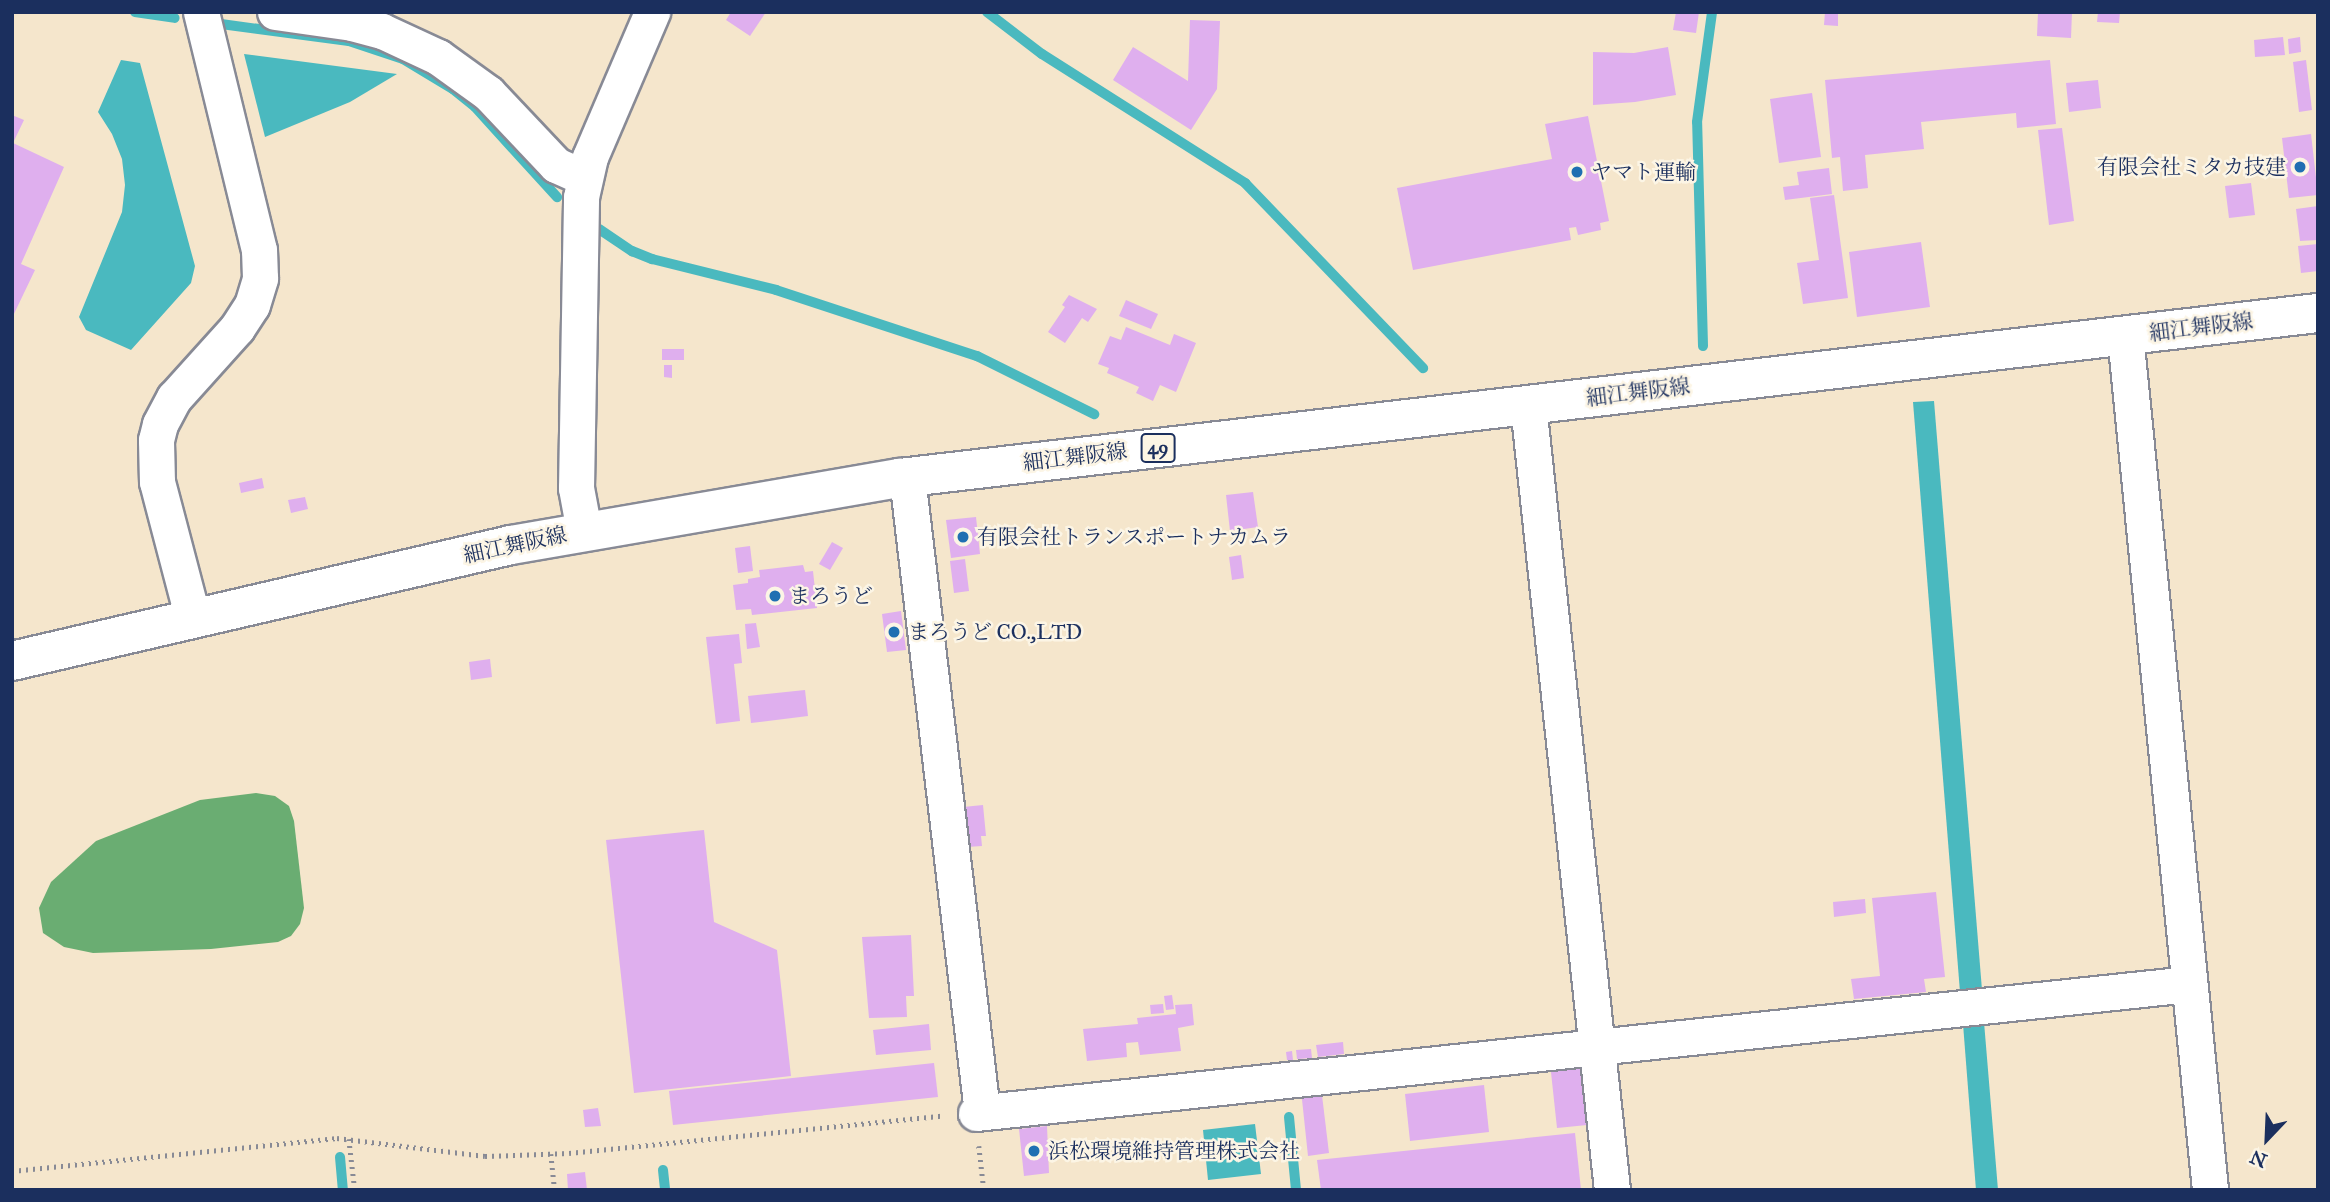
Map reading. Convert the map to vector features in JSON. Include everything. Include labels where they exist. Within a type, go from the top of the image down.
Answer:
[{"type":"main road","name":"細江舞阪線","points":[[12,661],[584,531],[907,477],[2318,313]]},
{"type":"street","points":[[193,619],[158,482],[156,440],[160,424],[174,398],[237,328],[252,305],[260,278],[259,250],[201,12]]},
{"type":"street","points":[[275,12],[352,23],[382,31],[438,57],[488,93],[556,165],[583,177]]},
{"type":"street","points":[[584,531],[576,488],[583,177],[652,12]]},
{"type":"street","points":[[2125,335],[2210,1190]]},
{"type":"street","points":[[1528,405],[1612,1190]]},
{"type":"street","points":[[907,477],[979,1112],[2189,984]]},
{"type":"path","points":[[12,1171],[349,1139],[459,1154],[551,1154],[652,1147],[979,1112]]},
{"type":"path","points":[[349,1139],[355,1190]]},
{"type":"path","points":[[551,1154],[555,1190]]},
{"type":"green space","points":[[256,793],[275,796],[289,806],[294,821],[304,908],[300,924],[291,936],[278,942],[211,949],[93,953],[64,947],[43,933],[39,908],[51,882],[96,841],[200,800]]},
{"type":"water","points":[[244,54],[397,74],[350,102],[265,137]]},
{"type":"water","points":[[121,60],[140,63],[195,266],[191,283],[131,350],[86,330],[79,317],[122,212],[125,185],[122,159],[112,134],[98,112]]},
{"type":"water","points":[[1934,401],[1982,990],[1960,992],[1913,402]]},
{"type":"water","points":[[1984,1022],[1998,1190],[1976,1190],[1963,1024]]},
{"type":"water","points":[[1255,1124],[1261,1174],[1208,1180],[1203,1130]]},
{"type":"building","points":[[731,12],[766,12],[750,36],[726,20]]},
{"type":"building","points":[[1676,12],[1699,12],[1696,33],[1673,30]]},
{"type":"building","points":[[1825,12],[1838,12],[1838,26],[1824,25]]},
{"type":"building","points":[[2038,12],[2072,12],[2071,38],[2037,36]]},
{"type":"building","points":[[2098,12],[2120,12],[2119,23],[2097,22]]},
{"type":"building","points":[[1190,20],[1220,21],[1217,89],[1191,130],[1113,80],[1133,47],[1188,81]]},
{"type":"building","points":[[2283,37],[2285,55],[2255,57],[2254,40]]},
{"type":"building","points":[[2300,37],[2301,52],[2289,54],[2288,39]]},
{"type":"building","points":[[1668,47],[1676,95],[1593,105],[1593,52],[1634,53]]},
{"type":"building","points":[[2050,60],[2056,124],[2017,128],[2016,113],[1921,122],[1924,149],[1865,155],[1868,188],[1843,191],[1840,157],[1832,158],[1825,80]]},
{"type":"building","points":[[2306,60],[2312,110],[2299,112],[2293,62]]},
{"type":"building","points":[[2098,80],[2101,108],[2069,112],[2066,83]]},
{"type":"building","points":[[1812,93],[1821,157],[1779,163],[1770,99]]},
{"type":"building","points":[[12,115],[24,120],[13,143],[64,167],[21,264],[35,270],[12,318]]},
{"type":"building","points":[[1588,116],[1609,221],[1600,223],[1601,230],[1578,235],[1576,227],[1569,228],[1571,240],[1413,270],[1397,188],[1552,159],[1545,124]]},
{"type":"building","points":[[2062,128],[2074,221],[2049,225],[2038,130]]},
{"type":"building","points":[[2311,134],[2318,195],[2289,198],[2282,138]]},
{"type":"building","points":[[1829,168],[1832,194],[1785,200],[1783,187],[1799,185],[1797,172]]},
{"type":"building","points":[[2251,183],[2255,215],[2229,218],[2225,186]]},
{"type":"building","points":[[1834,195],[1848,298],[1803,304],[1797,263],[1819,260],[1810,198]]},
{"type":"building","points":[[2318,206],[2318,240],[2300,241],[2296,209]]},
{"type":"building","points":[[1921,242],[1930,307],[1857,317],[1849,252]]},
{"type":"building","points":[[2318,244],[2318,271],[2301,273],[2298,246]]},
{"type":"building","points":[[1069,295],[1097,309],[1088,322],[1082,318],[1065,343],[1048,332],[1065,307],[1062,305]]},
{"type":"building","points":[[1126,300],[1158,314],[1151,329],[1119,316]]},
{"type":"building","points":[[1126,327],[1170,345],[1174,334],[1196,343],[1176,392],[1160,385],[1153,401],[1136,393],[1139,387],[1107,373],[1109,368],[1098,364],[1110,336],[1121,340]]},
{"type":"building","points":[[662,349],[684,349],[684,360],[662,360]]},
{"type":"building","points":[[664,365],[672,365],[672,378],[664,377]]},
{"type":"building","points":[[262,478],[264,488],[241,493],[239,483]]},
{"type":"building","points":[[1253,492],[1258,527],[1230,531],[1226,495]]},
{"type":"building","points":[[305,497],[308,509],[291,513],[288,500]]},
{"type":"building","points":[[976,517],[980,554],[951,558],[946,520]]},
{"type":"building","points":[[832,542],[843,548],[830,570],[819,564]]},
{"type":"building","points":[[750,546],[753,571],[738,573],[735,548]]},
{"type":"building","points":[[1241,555],[1244,578],[1232,580],[1229,557]]},
{"type":"building","points":[[965,559],[969,591],[954,593],[950,561]]},
{"type":"building","name":"まろうど","points":[[803,565],[805,572],[813,571],[817,608],[752,615],[751,609],[736,610],[733,585],[748,583],[748,579],[760,577],[759,570]]},
{"type":"building","points":[[901,611],[906,650],[887,652],[882,614]]},
{"type":"building","points":[[756,623],[760,647],[747,649],[745,624]]},
{"type":"building","points":[[739,634],[742,663],[734,664],[740,721],[716,724],[706,637]]},
{"type":"building","points":[[490,659],[492,677],[471,680],[469,662]]},
{"type":"building","points":[[805,690],[808,716],[751,723],[748,696]]},
{"type":"building","points":[[983,805],[986,836],[981,836],[982,846],[967,847],[963,807]]},
{"type":"building","points":[[704,830],[714,922],[777,950],[791,1076],[634,1093],[606,840]]},
{"type":"building","points":[[1936,892],[1945,977],[1924,979],[1926,992],[1854,999],[1851,979],[1880,976],[1872,898]]},
{"type":"building","points":[[1865,899],[1866,913],[1834,917],[1833,902]]},
{"type":"building","points":[[911,935],[914,996],[906,996],[907,1017],[869,1018],[862,937]]},
{"type":"building","points":[[1172,995],[1174,1009],[1166,1010],[1164,996]]},
{"type":"building","points":[[1163,1004],[1164,1013],[1151,1014],[1150,1005]]},
{"type":"building","points":[[1192,1004],[1194,1025],[1178,1028],[1181,1051],[1140,1055],[1138,1042],[1126,1043],[1127,1057],[1087,1061],[1083,1029],[1138,1024],[1137,1018],[1176,1014],[1175,1005]]},
{"type":"building","points":[[929,1024],[931,1050],[876,1055],[873,1030]]},
{"type":"building","points":[[1343,1042],[1344,1054],[1318,1057],[1316,1045]]},
{"type":"building","points":[[1311,1049],[1312,1058],[1297,1059],[1296,1050]]},
{"type":"building","points":[[1292,1051],[1293,1060],[1287,1060],[1286,1052]]},
{"type":"building","points":[[1580,1060],[1587,1125],[1557,1128],[1550,1063]]},
{"type":"building","points":[[934,1063],[938,1097],[673,1125],[669,1091]]},
{"type":"building","points":[[1484,1085],[1489,1132],[1410,1141],[1405,1094]]},
{"type":"building","points":[[1321,1087],[1329,1153],[1308,1156],[1301,1090]]},
{"type":"building","points":[[598,1108],[601,1126],[585,1127],[583,1110]]},
{"type":"building","points":[[1047,1126],[1049,1173],[1024,1176],[1019,1129]]},
{"type":"building","points":[[1575,1133],[1581,1190],[1321,1190],[1317,1160]]},
{"type":"building","points":[[585,1172],[587,1190],[568,1190],[567,1174]]},
{"type":"waterway","points":[[135,12],[175,18]]},
{"type":"waterway","points":[[987,12],[1042,54],[1245,183],[1423,368]]},
{"type":"waterway","points":[[1703,346],[1697,122],[1712,12]]},
{"type":"waterway","points":[[221,24],[349,41],[403,59],[453,89],[475,107],[557,197]]},
{"type":"waterway","points":[[599,229],[632,251],[652,259],[776,290],[977,356],[1094,414]]},
{"type":"waterway","points":[[1289,1117],[1296,1190]]},
{"type":"waterway","points":[[340,1157],[343,1190]]},
{"type":"waterway","points":[[663,1170],[665,1190]]},
{"type":"place","name":"有限会社ミタカ技建","points":[[2300,167]]},
{"type":"place","name":"ヤマト運輸","points":[[1577,172]]},
{"type":"place","name":"有限会社トランスポートナカムラ","points":[[963,537]]},
{"type":"place","name":"まろうど","points":[[775,596]]},
{"type":"place","name":"まろうど CO.,LTD","points":[[894,632]]},
{"type":"place","name":"浜松環境維持管理株式会社","points":[[1034,1151]]}]
